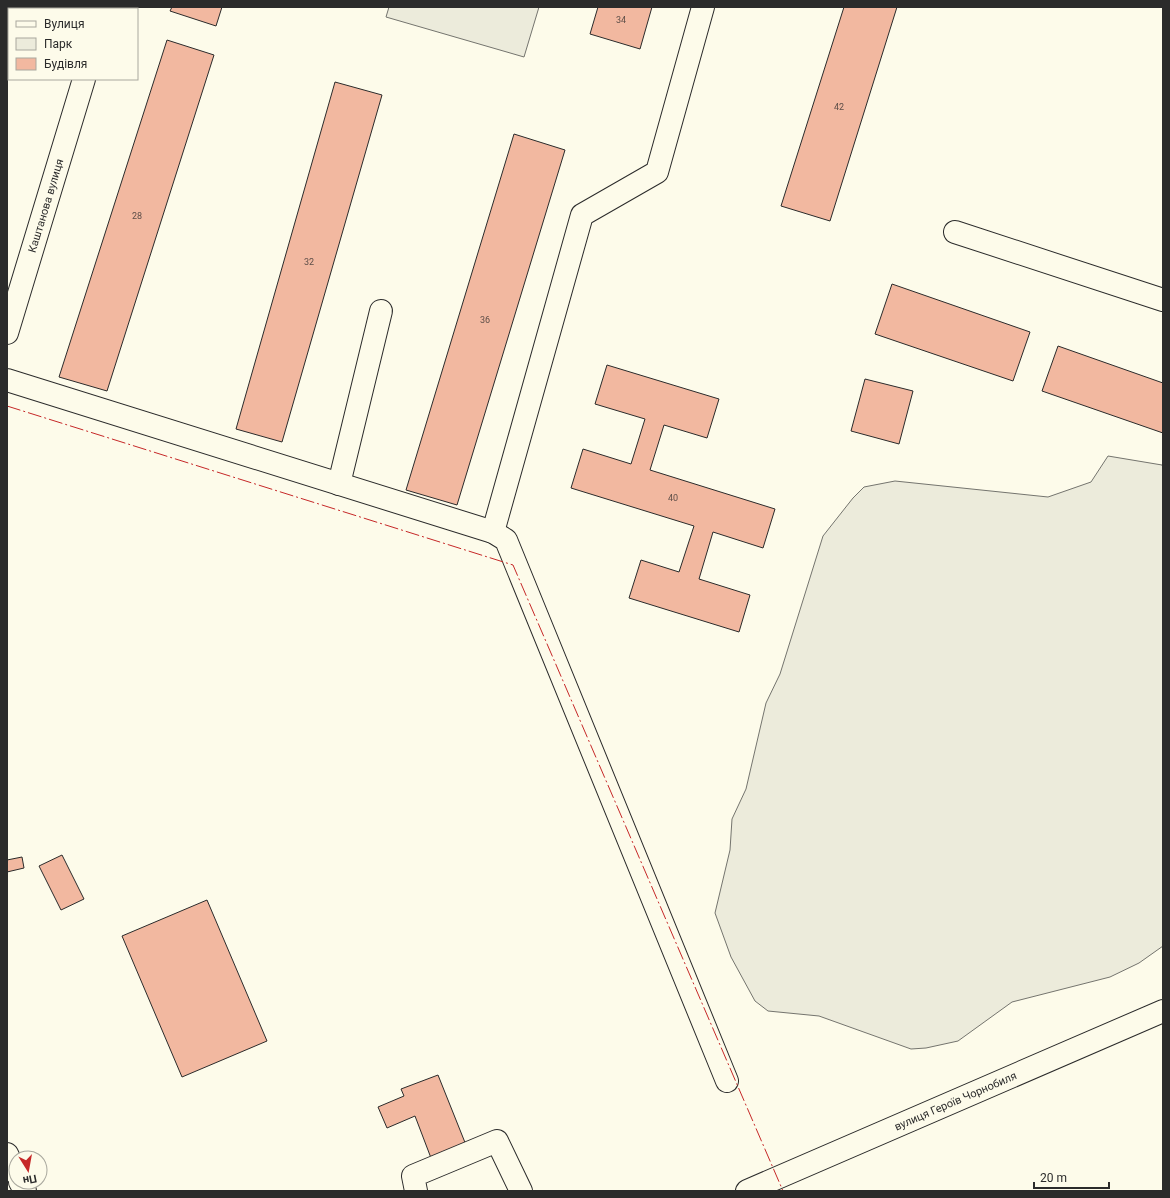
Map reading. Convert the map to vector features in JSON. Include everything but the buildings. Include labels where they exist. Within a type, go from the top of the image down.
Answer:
[{"type":"main road","points":[[493,532],[582,215],[657,172],[703,7]]},
{"type":"main road","name":"Каштанова вулиця","points":[[7,333],[84,80]]},
{"type":"main road","points":[[956,232],[1163,300]]},
{"type":"main road","points":[[339,484],[381,311]]},
{"type":"main road","points":[[7,380],[493,532],[506,540],[727,1081]]},
{"type":"main road","name":"вулиця Героїв Чорнобиля","points":[[747,1191],[1163,1011]]},
{"type":"main road","points":[[416,1191],[413,1176],[497,1141],[521,1191]]},
{"type":"green space","points":[[389,7],[539,7],[524,57],[386,17]]},
{"type":"green space","points":[[1108,456],[1162,465],[1163,467],[1163,946],[1139,963],[1110,977],[1012,1002],[958,1041],[926,1048],[911,1049],[819,1016],[768,1011],[755,1001],[731,957],[715,913],[730,850],[732,819],[746,789],[766,703],[780,674],[823,536],[853,498],[864,487],[895,481],[1048,497],[1091,482]]},
{"type":"power","points":[[7,406],[513,565],[783,1191]]}]
